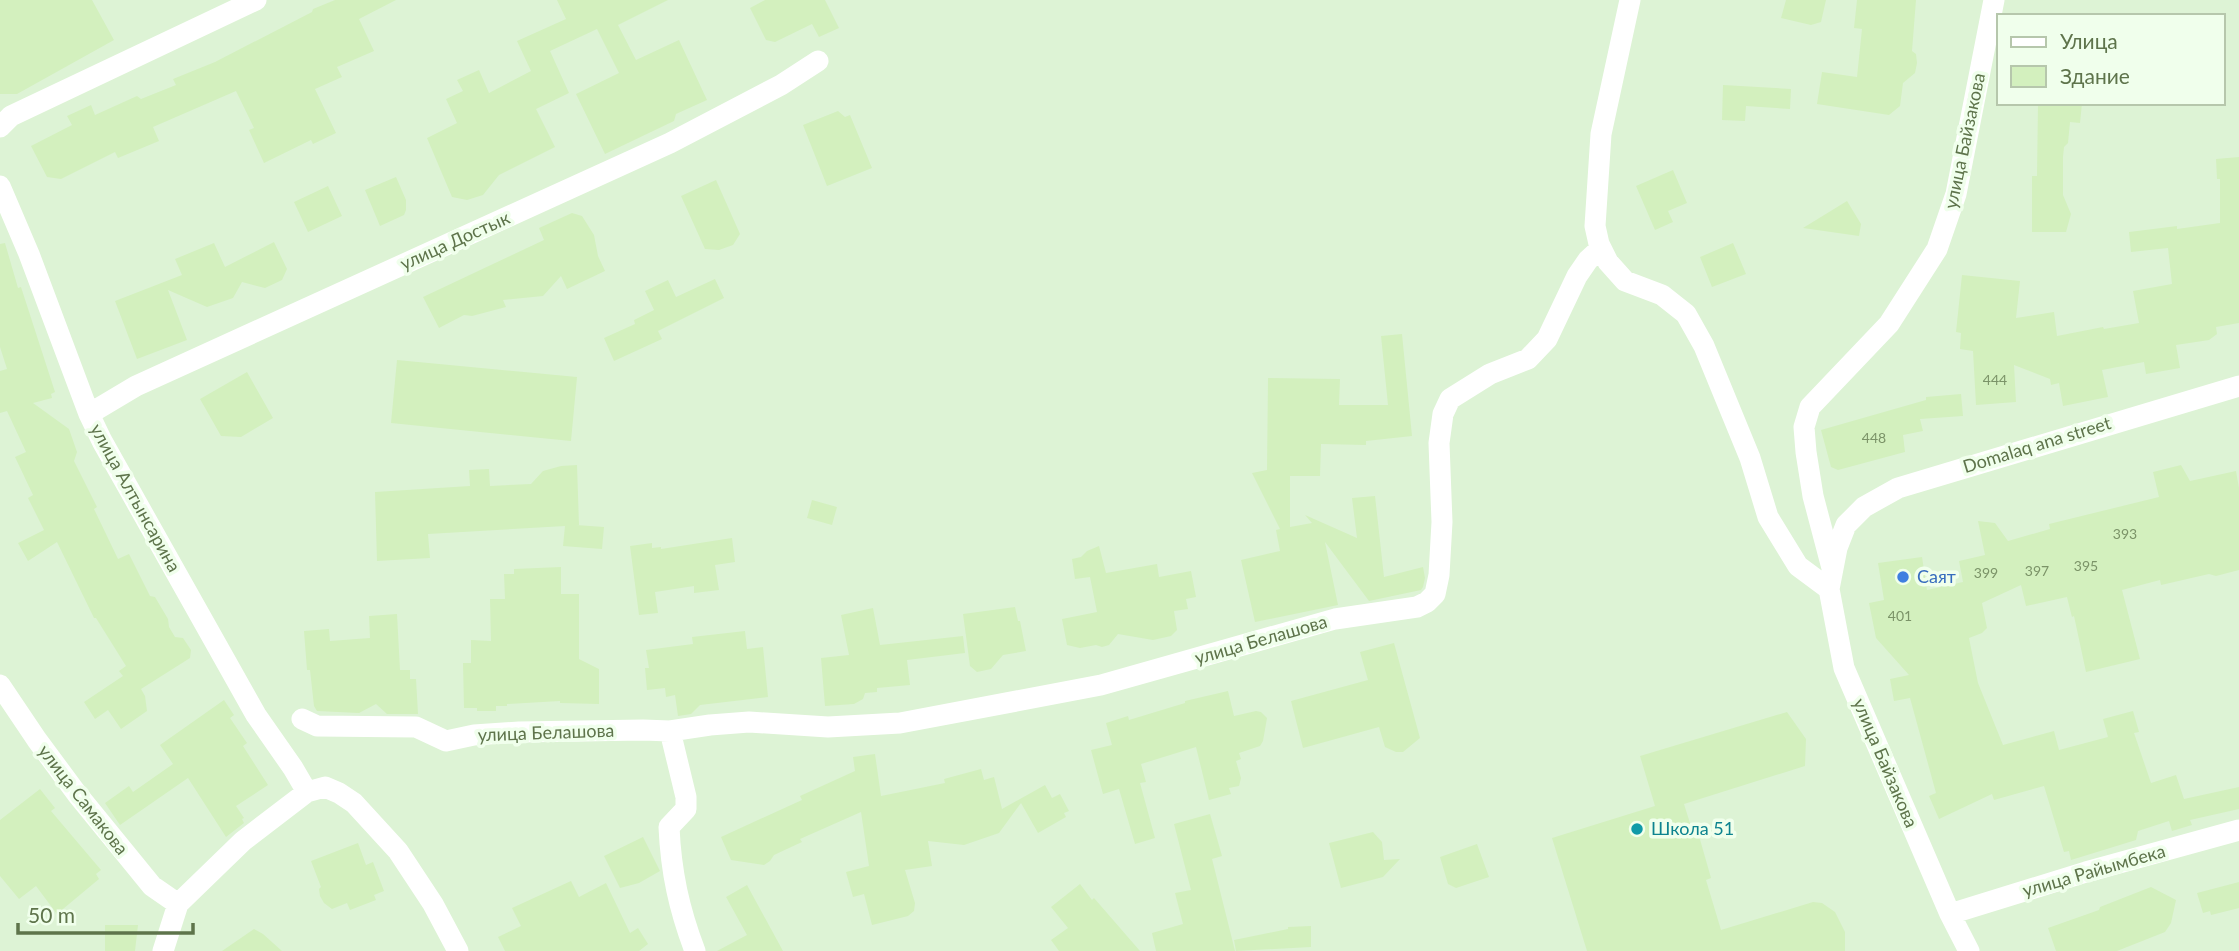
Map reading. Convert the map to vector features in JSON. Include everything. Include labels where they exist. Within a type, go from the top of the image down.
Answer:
[{"type":"street","points":[[0,127],[11,116],[256,0]]},
{"type":"street","points":[[1630,0],[1601,134],[1595,226],[1601,247],[1608,262],[1625,281],[1662,295],[1686,314],[1704,346],[1745,445],[1768,517],[1798,566],[1830,578]]},
{"type":"street","name":"улица Байзакова","points":[[1969,951],[1950,914],[1844,668],[1834,625],[1830,578],[1804,427],[1810,407],[1889,324],[1937,249],[1956,194],[1994,0]]},
{"type":"street","name":"улица Достык","points":[[89,414],[136,386],[670,144],[781,85],[818,61]]},
{"type":"street","name":"улица Алтынсарина","points":[[0,186],[29,254],[89,414],[256,715],[293,768],[316,790],[339,793],[354,803],[398,851],[433,904],[458,951]]},
{"type":"street","name":"улица Белашова","points":[[302,719],[317,726],[416,727],[446,741],[519,732],[670,731],[749,722],[828,727],[900,723],[1101,685],[1335,619],[1417,607],[1435,594],[1439,575],[1442,522],[1439,443],[1443,414],[1450,399],[1490,374],[1528,359],[1547,339],[1577,276],[1601,247]]},
{"type":"street","name":"Domalaq ana street","points":[[1846,525],[1864,507],[1898,488],[2239,386]]},
{"type":"street","name":"улица Байзакова","points":[[1830,578],[1846,525]]},
{"type":"street","name":"улица Самакова","points":[[0,685],[76,794],[152,886],[178,904]]},
{"type":"street","points":[[670,731],[686,797],[686,809],[669,827],[670,854],[674,887],[695,951]]},
{"type":"street","points":[[163,951],[178,904],[243,841],[316,790]]},
{"type":"street","name":"улица Райымбека","points":[[1950,914],[2086,872],[2239,830]]},
{"type":"shaded area","points":[[0,0],[2239,0],[2239,951],[0,951]]},
{"type":"building","points":[[0,0],[92,0],[114,40],[17,94],[0,94]]},
{"type":"building","points":[[335,0],[396,0],[359,19],[374,51],[337,67],[342,77],[315,89],[336,133],[313,144],[311,140],[264,163],[249,130],[254,128],[236,91],[153,127],[159,141],[118,158],[115,152],[61,179],[47,177],[31,146],[72,125],[67,116],[91,105],[95,115],[137,96],[141,99],[176,85],[173,79],[215,62],[312,12],[313,9]]},
{"type":"building","points":[[557,0],[668,0],[618,25],[636,60],[679,40],[707,100],[676,114],[674,121],[605,154],[576,94],[619,73],[597,29],[550,51],[569,93],[536,109],[555,147],[499,175],[483,195],[467,200],[452,197],[427,138],[457,123],[446,99],[463,91],[457,80],[479,70],[489,93],[531,71],[517,41],[566,19]]},
{"type":"building","points":[[765,0],[825,0],[839,28],[819,37],[812,24],[775,42],[766,40],[750,8]]},
{"type":"building","points":[[1786,0],[1826,0],[1821,22],[1811,25],[1781,18]]},
{"type":"building","points":[[1857,0],[1916,0],[1912,51],[1916,54],[1915,73],[1903,83],[1900,106],[1889,115],[1817,104],[1822,72],[1857,77],[1862,29],[1854,28]]},
{"type":"building","points":[[1723,85],[1791,89],[1790,109],[1746,106],[1745,121],[1722,120]]},
{"type":"building","points":[[2038,105],[2082,105],[2080,123],[2070,122],[2068,143],[2064,147],[2063,195],[2071,214],[2066,232],[2032,232],[2032,176],[2037,176]]},
{"type":"building","points":[[838,111],[845,117],[850,115],[872,168],[827,186],[803,125]]},
{"type":"building","points":[[2239,157],[2239,323],[2216,327],[2217,334],[2209,340],[2176,345],[2180,368],[2146,374],[2144,362],[2102,370],[2108,397],[2063,406],[2059,383],[2051,385],[2050,379],[2014,365],[2016,402],[1976,405],[1973,351],[1960,349],[1961,333],[1956,332],[1962,275],[2020,281],[2016,318],[2054,312],[2057,336],[2139,323],[2133,291],[2172,284],[2168,248],[2131,252],[2129,232],[2220,223],[2220,179],[2217,179],[2216,159]]},
{"type":"building","points":[[1673,170],[1687,203],[1668,211],[1673,222],[1655,230],[1636,186]]},
{"type":"building","points":[[396,177],[406,200],[406,210],[404,215],[380,226],[365,190]]},
{"type":"building","points":[[716,180],[740,234],[733,245],[719,250],[705,249],[681,196]]},
{"type":"building","points":[[328,186],[342,216],[308,232],[294,202]]},
{"type":"building","points":[[1847,201],[1861,224],[1859,236],[1803,228]]},
{"type":"building","points":[[572,213],[582,216],[594,235],[598,256],[605,271],[567,289],[561,276],[543,296],[503,300],[506,307],[472,316],[464,315],[439,328],[423,297],[544,240],[539,228]]},
{"type":"building","points":[[274,242],[287,269],[282,280],[265,288],[242,282],[233,298],[207,307],[168,290],[187,340],[137,359],[115,301],[182,275],[175,259],[214,243],[225,267]]},
{"type":"building","points":[[5,243],[55,392],[51,394],[52,398],[33,403],[69,429],[77,452],[74,461],[97,507],[94,509],[118,559],[129,554],[150,596],[155,597],[168,619],[175,637],[183,638],[191,650],[190,658],[141,689],[147,711],[121,729],[108,710],[95,719],[84,702],[123,676],[119,671],[126,666],[94,618],[57,542],[28,561],[18,543],[44,530],[28,498],[33,495],[15,457],[26,452],[7,411],[0,413],[0,371],[7,369],[0,347],[0,244]]},
{"type":"building","points":[[1733,243],[1746,274],[1712,287],[1700,257]]},
{"type":"building","points":[[715,279],[724,298],[658,331],[662,339],[614,361],[604,338],[635,324],[634,320],[654,310],[645,291],[668,280],[676,297]]},
{"type":"building","points":[[1402,334],[1412,436],[1366,441],[1366,445],[1321,444],[1320,476],[1290,476],[1290,527],[1312,523],[1305,515],[1357,538],[1352,498],[1375,496],[1384,577],[1423,567],[1423,587],[1421,590],[1369,601],[1325,542],[1338,605],[1255,622],[1241,560],[1280,551],[1276,530],[1280,529],[1252,473],[1267,470],[1268,378],[1340,379],[1339,405],[1388,405],[1381,336]]},
{"type":"building","points":[[397,360],[577,377],[571,441],[391,423]]},
{"type":"building","points":[[247,372],[273,418],[241,437],[221,436],[200,399]]},
{"type":"building","points":[[1961,394],[1963,416],[1920,419],[1923,431],[1903,435],[1905,452],[1838,470],[1831,467],[1821,430],[1926,400],[1926,397]]},
{"type":"building","points":[[577,465],[579,525],[576,525],[604,527],[602,549],[563,546],[565,526],[428,534],[430,558],[377,561],[375,492],[470,486],[469,470],[489,469],[490,486],[531,484],[543,471]]},
{"type":"building","points":[[2181,465],[2190,481],[2236,471],[2239,488],[2239,570],[2161,585],[2160,580],[2122,590],[2140,659],[2086,672],[2074,616],[2072,617],[2067,597],[2026,606],[2021,585],[1982,603],[1987,628],[1969,638],[1978,683],[2003,745],[2054,731],[2059,750],[2108,737],[2103,719],[2133,711],[2139,732],[2134,733],[2151,783],[2176,775],[2184,799],[2239,787],[2239,809],[2190,820],[2192,825],[2172,831],[2169,821],[2138,831],[2136,840],[2071,860],[2069,851],[2064,852],[2044,786],[1994,800],[1992,794],[1939,819],[1929,796],[1936,793],[1910,698],[1894,701],[1890,679],[1909,675],[1876,638],[1869,603],[1884,600],[1878,563],[1922,557],[1927,590],[1963,582],[1959,561],[1985,555],[1978,521],[1995,523],[2008,541],[2050,529],[2049,524],[2159,497],[2153,472]]},
{"type":"building","points":[[812,500],[837,507],[832,525],[807,518]]},
{"type":"building","points":[[732,538],[735,562],[715,565],[719,590],[694,593],[694,586],[655,592],[658,613],[639,615],[630,546],[652,543],[652,548],[661,549]]},
{"type":"building","points":[[1099,546],[1106,573],[1157,564],[1159,577],[1191,571],[1196,597],[1186,599],[1188,609],[1174,611],[1177,630],[1171,636],[1153,640],[1118,634],[1109,645],[1102,647],[1096,645],[1080,648],[1067,645],[1062,619],[1097,612],[1090,577],[1075,579],[1072,559],[1081,557]]},
{"type":"building","points":[[561,567],[561,594],[579,594],[579,659],[599,669],[599,704],[560,701],[507,704],[496,706],[496,711],[464,708],[463,663],[471,663],[471,640],[491,641],[490,599],[505,599],[504,574],[514,574],[514,569]]},
{"type":"building","points":[[1015,607],[1026,651],[1003,655],[991,669],[977,672],[970,666],[963,614]]},
{"type":"building","points":[[873,608],[880,645],[963,636],[965,653],[907,660],[910,685],[877,688],[877,692],[865,693],[863,699],[854,704],[825,706],[821,658],[849,655],[841,615]]},
{"type":"building","points":[[397,614],[400,670],[410,670],[410,679],[416,679],[418,714],[387,714],[376,704],[359,713],[317,711],[314,706],[310,670],[307,670],[304,631],[329,629],[330,641],[370,638],[369,616]]},
{"type":"building","points":[[745,631],[747,649],[763,647],[768,697],[700,705],[691,714],[678,716],[675,695],[666,697],[665,688],[647,690],[645,668],[649,668],[646,650],[693,644],[692,637]]},
{"type":"building","points":[[1394,643],[1420,738],[1403,752],[1396,752],[1385,747],[1379,727],[1303,748],[1291,701],[1368,680],[1360,652]]},
{"type":"building","points":[[1228,691],[1234,716],[1256,711],[1267,718],[1260,746],[1239,753],[1241,759],[1236,761],[1241,778],[1239,786],[1229,788],[1231,794],[1209,800],[1196,747],[1141,764],[1146,782],[1140,783],[1155,838],[1135,844],[1119,789],[1103,794],[1091,750],[1112,745],[1106,723],[1128,716],[1129,720],[1185,701]]},
{"type":"building","points":[[224,700],[234,715],[230,718],[247,743],[243,746],[268,785],[236,806],[244,818],[244,823],[226,837],[188,778],[120,825],[105,803],[129,786],[133,792],[173,764],[160,745]]},
{"type":"building","name":"Школа 51","points":[[1787,712],[1806,739],[1805,766],[1684,804],[1694,836],[1699,836],[1711,878],[1706,880],[1721,930],[1813,902],[1822,903],[1835,912],[1845,932],[1845,951],[1587,951],[1552,838],[1655,806],[1640,756]]},
{"type":"building","points":[[875,754],[881,796],[945,783],[944,779],[981,769],[984,780],[994,777],[1002,809],[1045,785],[1052,798],[1060,794],[1069,811],[1064,813],[1066,817],[1038,833],[1021,803],[999,833],[964,845],[928,841],[932,866],[905,870],[915,903],[914,911],[908,916],[872,925],[864,894],[853,897],[846,872],[869,866],[861,812],[800,839],[802,842],[774,855],[764,865],[731,860],[721,837],[802,800],[800,796],[855,771],[853,757]]},
{"type":"building","points":[[40,789],[55,808],[51,811],[101,870],[96,874],[99,879],[57,914],[36,886],[19,899],[0,876],[0,820]]},
{"type":"building","points":[[1210,814],[1222,856],[1212,859],[1235,951],[1156,951],[1152,933],[1183,924],[1175,893],[1191,890],[1174,824]]},
{"type":"building","points":[[1373,832],[1382,842],[1384,860],[1400,859],[1383,877],[1341,888],[1329,843]]},
{"type":"building","points":[[643,837],[660,871],[639,883],[620,888],[604,856]]},
{"type":"building","points":[[358,843],[366,865],[373,862],[384,891],[374,895],[376,900],[350,910],[347,903],[332,909],[320,896],[321,887],[311,861]]},
{"type":"building","points":[[1477,844],[1489,877],[1456,888],[1448,884],[1440,857]]},
{"type":"building","points":[[571,881],[579,897],[606,883],[630,933],[638,928],[648,944],[639,951],[505,951],[498,937],[521,926],[512,908]]},
{"type":"building","points":[[2239,882],[2239,908],[2211,915],[2210,911],[2203,913],[2197,893]]},
{"type":"building","points":[[1080,884],[1140,951],[1059,951],[1051,940],[1068,928],[1051,907]]},
{"type":"building","points":[[747,885],[783,951],[717,951],[747,935],[726,897]]},
{"type":"building","points":[[2151,887],[2176,900],[2171,923],[2165,932],[2117,951],[2056,951],[2048,928],[2099,910],[2100,907]]},
{"type":"building","points":[[105,925],[138,925],[135,951],[105,951]]},
{"type":"building","points":[[1311,926],[1311,947],[1236,951],[1234,940],[1288,927]]},
{"type":"building","points":[[254,929],[282,951],[222,951]]},
{"type":"place","name":"Саят","points":[[1903,577]]},
{"type":"place","name":"Школа 51","points":[[1637,829]]}]
